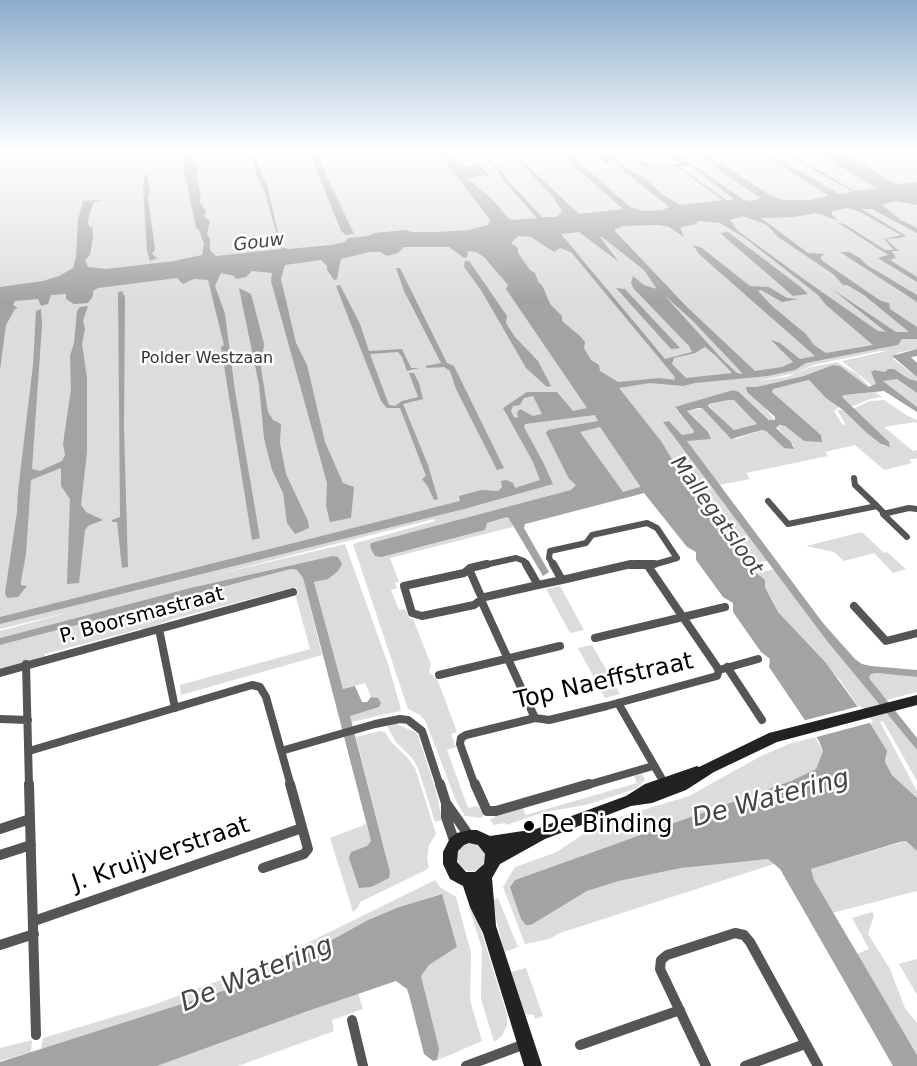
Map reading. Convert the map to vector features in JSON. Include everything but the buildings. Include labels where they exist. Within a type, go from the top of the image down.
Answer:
[{"type":"street","points":[[854,482],[907,537]]},
{"type":"street","points":[[768,501],[788,524],[877,506]]},
{"type":"street","points":[[885,514],[917,509]]},
{"type":"street","points":[[538,586],[520,558],[404,586],[412,613],[416,616],[474,605],[481,597],[538,586],[632,564],[648,566],[677,558],[657,528],[647,523],[592,535],[586,543],[550,550],[549,558],[562,580]]},
{"type":"street","points":[[648,566],[682,617],[762,720]]},
{"type":"street","points":[[469,569],[535,718]]},
{"type":"street","name":"P. Boorsmastraat","points":[[0,673],[293,592]]},
{"type":"street","points":[[854,606],[886,641],[917,633]]},
{"type":"street","points":[[594,638],[725,607]]},
{"type":"street","points":[[159,629],[175,708]]},
{"type":"street","points":[[439,675],[560,646]]},
{"type":"street","name":"Top Naeffstraat","points":[[653,766],[496,811],[487,811],[483,806],[460,744],[461,738],[465,735],[535,718],[549,720],[618,703],[717,676],[723,669],[758,660]]},
{"type":"street","points":[[26,664],[36,1035]]},
{"type":"street","points":[[29,751],[252,685],[260,687],[266,697],[308,849],[304,854],[263,868]]},
{"type":"street","points":[[494,859],[540,834],[631,800],[652,797],[666,787],[688,782],[709,768],[752,746],[800,729],[917,700]]},
{"type":"street","points":[[618,703],[666,787]]},
{"type":"street","points":[[0,719],[28,720]]},
{"type":"street","points":[[281,751],[375,724],[400,719],[408,720],[422,731],[446,803],[470,837],[488,843],[540,834]]},
{"type":"street","points":[[446,803],[446,817],[455,843]]},
{"type":"street","points":[[0,829],[30,819]]},
{"type":"street","name":"J. Kruijverstraat","points":[[34,921],[302,828]]},
{"type":"street","points":[[470,837],[455,843],[450,849],[448,858],[450,867],[455,873],[476,877],[491,869],[494,859],[488,843]]},
{"type":"street","points":[[0,855],[31,845]]},
{"type":"street","points":[[476,877],[478,907],[490,930],[533,1066]]},
{"type":"street","points":[[706,1066],[660,969],[661,960],[667,955],[735,933],[744,935],[750,942],[818,1066]]},
{"type":"street","points":[[0,945],[34,934]]},
{"type":"street","points":[[580,1045],[680,1010]]},
{"type":"street","points":[[352,1020],[363,1066]]},
{"type":"street","points":[[466,1066],[525,1043]]},
{"type":"street","points":[[745,1066],[805,1044]]},
{"type":"green space","name":"Polder Westzaan","points":[[0,202],[917,202],[917,349],[898,353],[893,359],[917,377],[917,381],[909,379],[894,369],[885,372],[872,370],[876,384],[874,387],[842,361],[887,351],[880,351],[813,365],[796,373],[757,381],[787,377],[811,367],[837,362],[857,374],[870,387],[865,386],[841,367],[833,365],[805,376],[756,387],[746,387],[775,420],[770,420],[739,392],[733,390],[675,408],[694,431],[693,433],[682,435],[669,421],[704,477],[768,561],[759,562],[766,571],[776,570],[827,641],[917,750],[917,781],[883,721],[880,722],[917,791],[917,798],[892,775],[885,762],[887,758],[871,725],[840,680],[778,612],[758,572],[745,563],[744,558],[687,478],[645,493],[523,524],[512,524],[513,527],[390,558],[399,582],[395,583],[397,588],[391,590],[399,610],[405,609],[410,619],[413,619],[431,664],[429,672],[438,681],[457,732],[451,734],[456,747],[447,750],[468,808],[477,806],[484,813],[482,818],[465,816],[456,801],[426,722],[420,715],[408,709],[353,544],[435,521],[434,519],[210,576],[345,544],[388,664],[400,711],[351,722],[350,715],[379,707],[381,703],[378,698],[371,697],[365,683],[343,689],[314,582],[328,578],[302,563],[190,588],[0,638],[0,631],[74,611],[0,629]],"holes":[[[507,518],[487,523],[485,530],[382,557],[370,547],[372,543],[437,526]]]},
{"type":"green space","points":[[897,379],[917,393],[917,407],[885,383],[883,381]]},
{"type":"green space","points":[[809,380],[839,407],[834,411],[842,424],[846,425],[837,410],[843,410],[884,446],[891,445],[853,409],[870,401],[884,400],[917,420],[917,424],[915,422],[884,427],[913,451],[917,450],[917,458],[909,460],[912,463],[884,470],[855,445],[825,452],[828,456],[746,473],[750,479],[719,485],[687,441],[698,438],[703,440],[697,420],[687,411],[702,408],[728,436],[736,439],[762,430],[784,448],[794,446],[776,426],[785,426],[804,441],[821,435],[772,392],[773,389]]},
{"type":"green space","points":[[875,392],[882,397],[856,405],[850,406],[842,398],[844,395]]},
{"type":"green space","points":[[734,400],[758,424],[734,430],[708,405]]},
{"type":"green space","points":[[862,532],[884,553],[887,552],[906,569],[893,573],[874,553],[844,561],[834,552],[806,546]]},
{"type":"green space","points":[[291,569],[297,570],[303,578],[322,655],[181,695],[180,685],[310,649],[295,594],[298,594],[296,587],[173,619],[143,630],[45,654],[45,656],[0,670],[0,645]]},
{"type":"green space","points":[[560,586],[584,630],[570,633],[546,589]]},
{"type":"green space","points":[[592,645],[620,694],[605,698],[578,648]]},
{"type":"green space","points":[[871,674],[917,677],[917,692],[886,700],[869,678]]},
{"type":"green space","points":[[396,724],[417,733],[436,791],[442,820],[435,822],[418,768],[412,758],[396,742],[387,726]]},
{"type":"green space","points":[[380,731],[385,732],[415,768],[436,834],[429,845],[427,858],[429,867],[426,870],[360,902],[353,912],[330,838],[366,824],[371,841],[367,846],[352,852],[390,872],[356,737]]},
{"type":"green space","points":[[815,737],[823,751],[816,769],[791,781],[515,880],[510,887],[531,925],[587,891],[619,881],[681,868],[747,860],[768,859],[774,864],[560,933],[549,939],[525,944],[503,887],[515,867],[557,852],[589,830],[620,817],[689,796],[761,756],[789,744]]},
{"type":"green space","points":[[642,774],[645,780],[635,789],[586,805],[545,812],[506,825],[505,823],[494,825],[490,820],[497,815],[523,808],[526,815],[637,783],[634,776]]},
{"type":"green space","points":[[906,841],[917,851],[917,891],[832,913],[814,880],[811,869]]},
{"type":"green space","points":[[471,843],[481,847],[485,857],[481,867],[471,871],[461,867],[457,857],[461,847]]},
{"type":"green space","points":[[435,880],[440,887],[456,897],[471,953],[470,1000],[482,1041],[450,1055],[437,1060],[421,976],[429,965],[457,947],[441,894],[399,907],[368,920],[277,970],[238,986],[41,1049],[43,1038],[153,1005],[269,962]]},
{"type":"green space","points":[[498,898],[518,947],[504,952],[492,900]]},
{"type":"green space","points":[[473,905],[507,1015],[507,1025],[502,1036],[494,1042],[481,999],[482,949],[469,907]]},
{"type":"green space","points":[[872,912],[874,915],[868,934],[890,969],[905,1008],[917,1023],[917,1055],[857,954],[869,949],[852,918]]},
{"type":"green space","points":[[917,959],[917,995],[899,964]]},
{"type":"green space","points":[[526,968],[543,1016],[535,1019],[534,1015],[525,1014],[511,972]]},
{"type":"green space","points":[[358,993],[363,1009],[332,1020],[334,1031],[238,1066],[157,1066]]},
{"type":"green space","points":[[32,1040],[31,1052],[0,1061],[0,1048]]},
{"type":"water","name":"De Watering","points":[[83,202],[95,202],[88,223],[90,228],[92,225],[93,237],[90,255],[85,260],[88,267],[106,269],[174,261],[202,255],[204,244],[196,228],[191,202],[200,202],[206,211],[204,217],[210,221],[207,234],[210,240],[210,250],[216,256],[281,249],[267,202],[271,202],[281,247],[288,249],[331,245],[345,242],[348,238],[375,233],[405,230],[437,232],[469,230],[488,225],[490,220],[476,202],[495,202],[508,218],[513,220],[537,218],[522,202],[528,202],[542,217],[557,217],[562,211],[556,202],[566,202],[579,214],[623,209],[615,202],[624,202],[630,207],[643,211],[663,210],[669,207],[662,202],[675,202],[680,205],[708,202],[893,202],[882,205],[901,220],[917,228],[917,233],[872,209],[862,209],[906,236],[886,239],[899,251],[892,251],[896,258],[890,260],[917,277],[917,282],[878,258],[888,255],[837,222],[846,225],[885,250],[894,250],[884,239],[901,235],[862,213],[848,208],[832,211],[832,215],[839,221],[816,213],[794,217],[761,218],[808,253],[824,254],[820,258],[824,262],[881,301],[889,303],[890,309],[917,327],[917,339],[902,339],[898,345],[806,363],[795,370],[768,376],[683,386],[650,383],[619,388],[661,441],[675,464],[744,558],[745,563],[765,580],[765,587],[778,612],[826,663],[871,725],[887,751],[885,762],[892,775],[917,798],[917,851],[906,841],[900,842],[811,869],[814,880],[917,1055],[917,1066],[893,1066],[780,869],[768,859],[681,868],[619,881],[587,891],[531,925],[526,925],[521,919],[510,887],[515,880],[791,781],[816,769],[823,751],[819,741],[769,667],[770,659],[761,652],[733,612],[733,603],[723,597],[696,560],[696,552],[687,547],[644,493],[525,524],[524,528],[549,572],[543,576],[508,517],[487,523],[485,530],[382,557],[375,556],[370,547],[371,543],[571,490],[576,485],[569,479],[546,433],[548,430],[598,421],[595,415],[525,424],[524,427],[553,484],[464,509],[0,624],[0,617],[460,501],[459,496],[481,490],[498,491],[502,487],[501,481],[506,480],[513,483],[515,488],[540,480],[533,462],[503,408],[527,392],[557,392],[573,411],[587,408],[506,289],[508,285],[484,257],[476,252],[468,251],[467,257],[464,258],[449,247],[404,247],[398,253],[387,256],[380,252],[370,252],[341,259],[337,279],[334,280],[321,260],[285,265],[281,279],[296,343],[307,365],[325,442],[343,483],[354,487],[351,518],[330,522],[326,506],[327,483],[271,281],[272,273],[252,271],[246,277],[236,279],[234,276],[221,273],[215,286],[225,314],[235,391],[260,538],[252,540],[221,347],[224,345],[208,280],[194,279],[183,284],[177,278],[98,288],[93,291],[93,296],[88,303],[74,304],[66,299],[66,294],[51,295],[48,304],[41,306],[38,299],[15,301],[13,305],[18,308],[15,309],[6,325],[0,370],[0,287],[43,281],[73,268],[76,257],[78,220]],"holes":[[[743,216],[767,225],[778,237],[833,274],[843,285],[864,295],[909,332],[896,332],[832,289],[886,332],[878,331],[738,231],[730,220]],[[699,221],[720,223],[745,238],[818,295],[826,305],[873,345],[826,353],[814,345],[806,334],[772,306],[758,291],[761,290],[782,302],[798,299],[787,298],[769,287],[750,286],[702,248],[693,245],[700,255],[815,356],[800,359],[780,343],[771,340],[793,362],[782,367],[755,371],[686,306],[614,230],[623,226],[657,225],[669,227],[684,237],[680,227],[693,225]],[[579,232],[619,262],[600,237],[602,237],[644,270],[657,289],[644,285],[633,276],[631,283],[634,289],[689,346],[692,352],[665,359],[561,234]],[[518,236],[531,237],[554,252],[560,248],[571,252],[675,380],[660,378],[618,382],[600,371],[599,365],[591,360],[584,348],[585,342],[562,321],[562,316],[550,304],[535,273],[530,270],[518,253],[518,248],[511,243]],[[664,295],[693,321],[743,374],[737,373]],[[705,347],[732,373],[686,378],[672,364],[674,358],[695,353]],[[533,396],[542,414],[533,416],[520,409],[517,413],[518,418],[514,417],[511,411],[513,406],[520,405],[524,398]],[[600,427],[640,487],[623,492],[580,432]]]},
{"type":"water","points":[[144,202],[149,202],[155,249],[152,254],[157,258],[150,261],[147,251]]},
{"type":"water","points":[[329,202],[339,202],[354,234],[346,235],[341,231]]},
{"type":"water","points":[[899,202],[917,202],[917,205]]},
{"type":"water","points":[[728,232],[808,294],[793,296],[720,233]]},
{"type":"water","points":[[840,252],[849,252],[860,258],[867,265],[917,295],[917,302]]},
{"type":"water","points":[[465,261],[469,261],[472,265],[507,316],[506,323],[515,337],[538,361],[551,386],[547,387],[526,368],[481,290],[464,267]]},
{"type":"water","points":[[396,268],[400,268],[447,363],[454,366],[504,468],[497,470],[456,389],[450,371],[444,367],[427,368],[425,366],[441,363],[404,291]]},
{"type":"water","points":[[340,285],[360,324],[369,351],[402,349],[411,368],[419,368],[407,371],[398,352],[370,354],[389,405],[395,406],[402,401],[418,397],[409,373],[414,373],[419,383],[423,399],[403,404],[428,465],[438,499],[434,500],[422,479],[426,476],[400,408],[387,408],[381,401],[336,286]]},
{"type":"water","points":[[239,288],[251,294],[264,344],[261,368],[268,412],[273,420],[281,424],[280,443],[286,474],[308,521],[309,528],[295,534],[287,523],[283,493],[272,470],[264,438],[259,385]]},
{"type":"water","points":[[616,288],[625,289],[680,348],[671,349]]},
{"type":"water","points":[[122,291],[125,297],[124,427],[128,567],[122,568],[117,522],[112,522],[112,520],[120,517],[118,292]]},
{"type":"water","points":[[88,306],[83,321],[85,329],[82,344],[87,378],[87,452],[81,505],[86,512],[103,520],[88,526],[85,530],[79,583],[67,584],[70,499],[61,486],[61,468],[31,480],[26,554],[21,581],[21,585],[27,586],[18,597],[7,598],[5,593],[17,512],[33,365],[36,311],[41,309],[42,325],[32,469],[40,471],[62,461],[65,455],[63,444],[71,389],[70,356],[74,343],[77,311],[80,307]]},
{"type":"water","points":[[917,349],[917,356],[911,357],[917,363],[917,377],[892,356]]},
{"type":"water","points":[[833,365],[840,366],[868,387],[876,384],[871,372],[874,370],[885,372],[888,369],[894,369],[909,379],[917,381],[917,393],[897,379],[883,381],[917,407],[917,412],[884,391],[842,397],[889,442],[890,447],[881,444],[868,434],[843,410],[826,398],[809,380],[773,389],[772,392],[821,435],[822,442],[804,441],[785,426],[779,425],[776,428],[791,442],[794,449],[784,448],[762,430],[731,439],[702,408],[687,411],[708,432],[711,439],[687,441],[823,623],[855,659],[871,666],[917,670],[917,677],[877,673],[871,674],[869,678],[917,738],[917,750],[827,641],[663,422],[669,421],[682,435],[693,433],[694,431],[675,407],[733,390],[739,392],[769,420],[775,420],[775,417],[747,392],[746,387],[756,387],[804,376]],"holes":[[[734,400],[757,424],[734,430],[708,406]]]},
{"type":"water","points":[[333,556],[338,557],[342,564],[338,571],[328,579],[314,582],[343,689],[355,686],[362,702],[367,702],[371,697],[378,698],[381,703],[379,707],[350,716],[390,872],[389,878],[371,887],[359,888],[349,858],[351,852],[367,846],[371,841],[303,578],[297,570],[291,569],[0,645],[0,638],[190,588]]},
{"type":"water","points":[[442,894],[457,947],[429,965],[421,976],[439,1049],[437,1060],[433,1061],[424,1054],[407,989],[396,981],[157,1066],[0,1066],[0,1062],[238,986],[277,970],[368,920],[399,907]]},
{"type":"pier","points":[[860,706],[873,722],[813,738],[802,721]]},
{"type":"place","name":"De Binding","points":[[529,826]]},
{"type":"water label","name":"Gouw","points":[[259,243]]},
{"type":"water label","name":"Mallegatsloot","points":[[716,516]]}]
